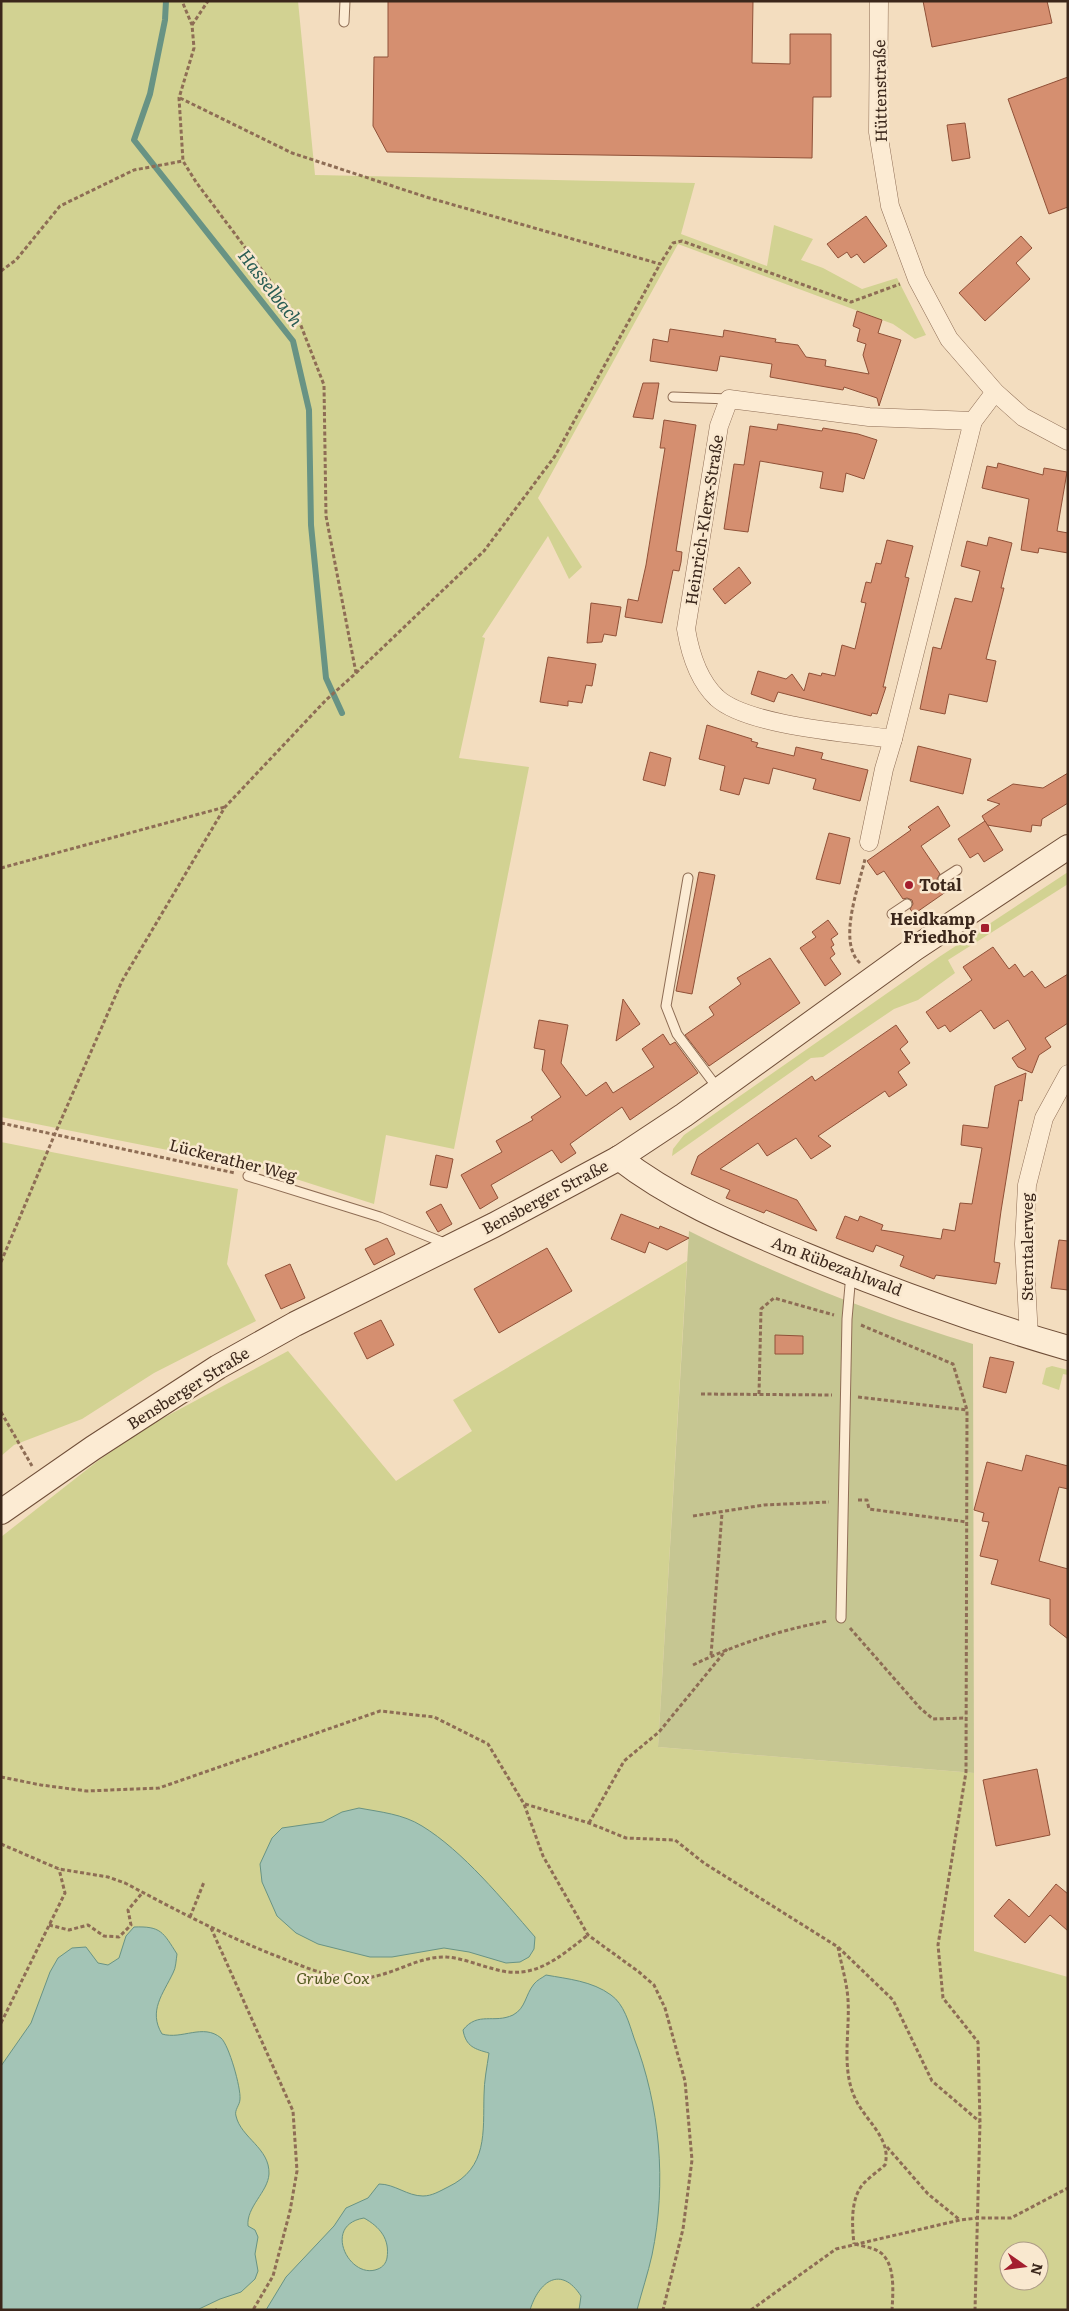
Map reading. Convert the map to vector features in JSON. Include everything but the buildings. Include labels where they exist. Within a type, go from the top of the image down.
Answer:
[{"type":"main road","name":"Bensberger Straße","points":[[1,1512],[41,1483],[218,1367],[295,1324],[452,1246],[619,1158],[719,1090],[914,949],[1068,847]]},
{"type":"main road","name":"Am Rübezahlwald","points":[[619,1158],[643,1177],[728,1223],[851,1274],[1029,1337],[1068,1348]]},
{"type":"street","name":"Hüttenstraße","points":[[878,1],[878,132],[890,206],[917,279],[949,339],[994,392],[1023,417],[1068,441]]},
{"type":"street","points":[[869,842],[884,769],[973,421],[994,392]]},
{"type":"street","points":[[729,399],[869,417],[973,421]]},
{"type":"street","name":"Heinrich-Klerx-Straße","points":[[729,399],[719,426],[686,629],[691,654],[702,677],[716,697],[739,712],[764,720],[893,739]]},
{"type":"street","name":"Sterntalerweg","points":[[1029,1337],[1024,1244],[1027,1185],[1044,1118],[1068,1074]]},
{"type":"lane","points":[[344,22],[345,1]]},
{"type":"lane","points":[[673,397],[729,399]]},
{"type":"lane","points":[[943,879],[957,870]]},
{"type":"lane","points":[[688,878],[666,1006],[677,1034],[719,1090]]},
{"type":"lane","points":[[892,914],[907,904]]},
{"type":"lane","name":"Lückerather Weg","points":[[248,1176],[380,1217],[452,1246]]},
{"type":"lane","points":[[841,1618],[847,1319],[851,1274]]},
{"type":"path","points":[[182,1],[192,26],[194,48],[179,98],[183,161],[196,182],[298,318],[324,385],[326,516],[356,673]]},
{"type":"path","points":[[192,26],[208,1]]},
{"type":"path","points":[[179,98],[292,153],[426,197],[660,264]]},
{"type":"path","points":[[1,270],[16,260],[60,206],[134,170],[183,161]]},
{"type":"path","points":[[1,1262],[122,981],[224,808],[326,700],[484,551],[555,456],[672,243],[682,241],[851,302],[917,279]]},
{"type":"path","points":[[1,868],[224,808]]},
{"type":"path","points":[[851,948],[849,930],[869,842]]},
{"type":"path","name":"Lückerather Weg","points":[[1,1123],[54,1136],[248,1176]]},
{"type":"path","points":[[759,1394],[761,1309],[774,1298],[847,1319],[953,1364],[967,1410],[966,1772],[938,1945],[943,1998],[978,2042],[980,2122],[975,2310]]},
{"type":"path","points":[[701,1394],[845,1395],[967,1410]]},
{"type":"path","points":[[1,1412],[41,1483]]},
{"type":"path","points":[[693,1516],[764,1505],[867,1500],[869,1509],[967,1522]]},
{"type":"path","points":[[711,1656],[722,1513]]},
{"type":"path","points":[[693,1665],[728,1648],[796,1627],[841,1618],[920,1708],[933,1719],[966,1718]]},
{"type":"path","points":[[589,1823],[624,1761],[659,1732],[728,1648]]},
{"type":"path","points":[[1,1777],[40,1785],[87,1791],[159,1788],[380,1711],[434,1717],[488,1744],[524,1804],[543,1856],[588,1935],[619,1956],[654,1986],[665,2008],[680,2059],[690,2125],[692,2160],[683,2228],[663,2310]]},
{"type":"path","points":[[524,1804],[589,1823],[626,1838],[676,1840],[704,1863],[838,1947],[893,2000],[932,2082],[980,2122]]},
{"type":"path","points":[[1,1844],[59,1869],[108,1877],[125,1883],[210,1928],[318,1973],[332,1977],[361,1978],[384,1974],[422,1961],[444,1957],[468,1961],[511,1974],[519,1974],[557,1959],[588,1935]]},
{"type":"path","points":[[1,2023],[66,1893],[59,1869]]},
{"type":"path","points":[[190,1917],[204,1882]]},
{"type":"path","points":[[49,1926],[69,1930],[88,1925],[104,1936],[119,1938],[130,1925],[128,1910],[143,1892]]},
{"type":"path","points":[[210,1928],[293,2111],[297,2171],[290,2211],[273,2276],[253,2310]]},
{"type":"path","points":[[838,1947],[848,1997],[847,2070],[855,2098],[887,2147],[928,2194],[960,2220]]},
{"type":"path","points":[[854,2244],[852,2224],[858,2192],[864,2183],[885,2165],[887,2147]]},
{"type":"path","points":[[751,2310],[829,2253],[845,2245],[960,2220],[1011,2218],[1068,2188]]},
{"type":"path","points":[[854,2244],[878,2251],[888,2262],[892,2280],[892,2310]]},
{"type":"green space","points":[[1,1],[298,1],[315,175],[695,183],[681,234],[767,266],[774,225],[813,239],[801,260],[823,268],[862,289],[897,278],[926,335],[915,339],[893,324],[678,244],[538,498],[582,567],[569,579],[548,536],[482,637],[485,638],[459,758],[529,767],[454,1149],[386,1135],[374,1204],[268,1170],[1,1117]]},
{"type":"green space","points":[[1068,872],[1068,884],[948,960],[955,973],[918,1000],[894,1009],[823,1057],[811,1058],[672,1156],[673,1149],[684,1135],[939,957]]},
{"type":"green space","points":[[1,1142],[238,1189],[227,1264],[256,1321],[154,1373],[82,1419],[14,1445],[1,1456]]},
{"type":"green space","points":[[689,1231],[758,1264],[828,1294],[973,1344],[974,1773],[658,1747]]},
{"type":"green space","name":"Grube Cox","points":[[687,1261],[658,1747],[974,1773],[974,1951],[1068,1977],[1068,2310],[1,2310],[1,1537],[99,1460],[152,1424],[288,1351],[396,1481],[472,1431],[453,1400]]},
{"type":"green space","points":[[1052,1366],[1068,1370],[1068,1375],[1063,1374],[1059,1390],[1042,1384],[1046,1368]]},
{"type":"shaded area","points":[[359,1808],[391,1814],[415,1822],[437,1836],[467,1862],[535,1937],[534,1949],[529,1957],[520,1962],[506,1963],[469,1952],[444,1948],[392,1957],[370,1957],[318,1944],[296,1933],[277,1916],[262,1882],[260,1864],[272,1838],[282,1828],[323,1822],[342,1812]]},
{"type":"shaded area","points":[[134,1927],[156,1929],[168,1940],[177,1954],[174,1971],[158,2003],[156,2018],[162,2034],[177,2035],[207,2032],[214,2034],[224,2042],[231,2057],[240,2094],[236,2116],[243,2131],[260,2150],[268,2165],[268,2181],[248,2219],[248,2226],[255,2230],[258,2237],[255,2254],[258,2271],[255,2279],[241,2292],[199,2309],[1,2310],[1,2066],[31,2023],[50,1972],[58,1958],[72,1948],[86,1947],[98,1963],[108,1965],[119,1958],[126,1936]]},
{"type":"shaded area","points":[[546,1975],[580,1981],[604,1990],[616,1999],[626,2014],[643,2064],[655,2118],[660,2173],[657,2228],[652,2255],[637,2310],[579,2310],[581,2296],[566,2281],[558,2279],[551,2280],[539,2291],[530,2310],[266,2310],[286,2277],[334,2226],[346,2208],[368,2198],[379,2184],[412,2194],[426,2196],[448,2187],[461,2179],[470,2170],[481,2148],[484,2122],[484,2084],[489,2053],[469,2044],[463,2030],[469,2024],[480,2019],[513,2015],[523,2005],[534,1984]],"holes":[[[364,2218],[375,2225],[383,2234],[388,2251],[387,2260],[383,2266],[368,2271],[358,2267],[350,2260],[344,2251],[342,2240],[344,2231],[351,2223]]]},
{"type":"waterway","name":"Hasselbach","points":[[166,1],[165,20],[150,94],[134,140],[293,341],[309,410],[311,525],[326,678],[342,713]]},
{"type":"place","name":"Total","points":[[909,885]]},
{"type":"place","name":"Heidkamp Friedhof","points":[[985,928]]}]
